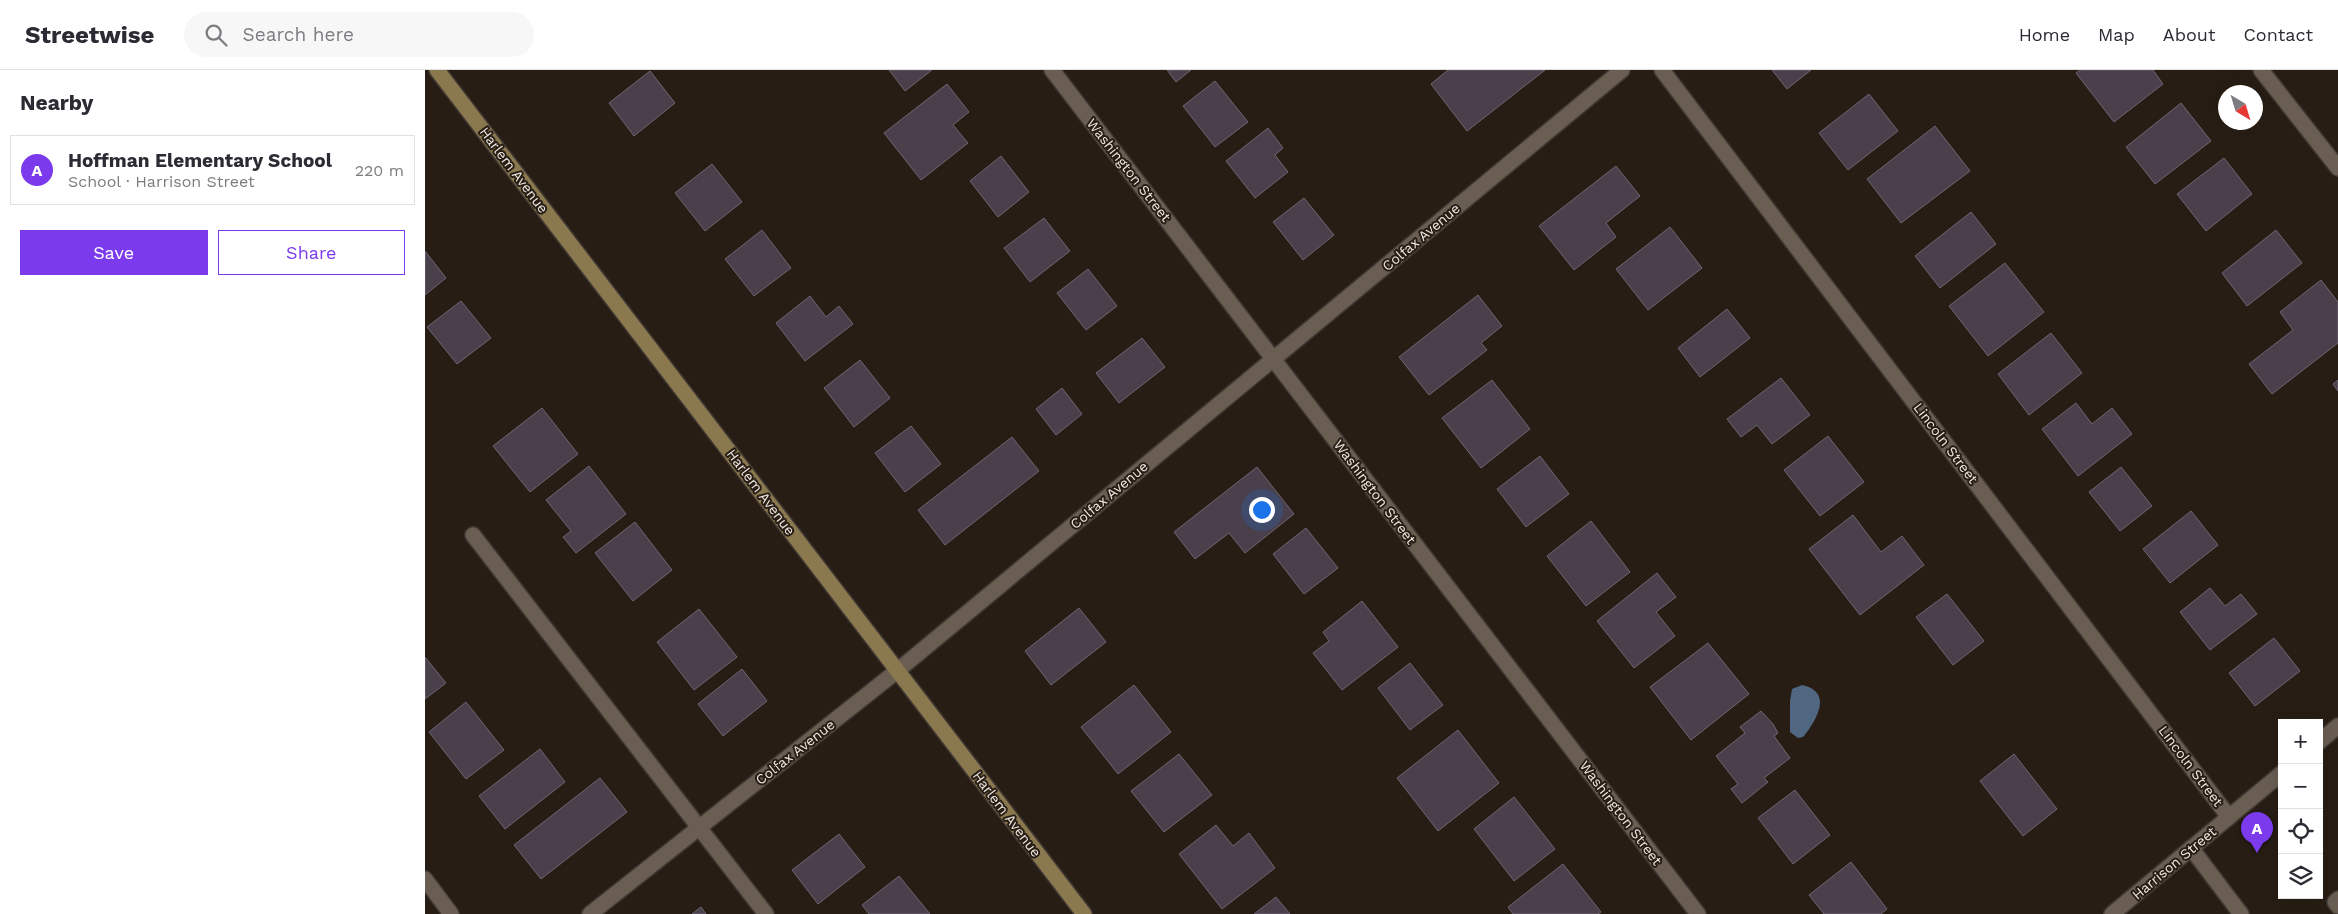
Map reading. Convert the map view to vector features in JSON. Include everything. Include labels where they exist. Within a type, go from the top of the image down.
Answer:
[{"type":"main road","name":"Harlem Avenue","points":[[437,70],[1084,914]]},
{"type":"street","name":"Washington Street","points":[[1051,70],[1698,914]]},
{"type":"street","name":"Colfax Avenue","points":[[590,914],[897,670],[1622,70]]},
{"type":"street","name":"Lincoln Street","points":[[1663,70],[2229,817]]},
{"type":"street","points":[[2261,70],[2338,168]]},
{"type":"street","points":[[473,536],[766,914]]},
{"type":"street","points":[[2323,739],[2338,726]]},
{"type":"street","name":"Harrison Street","points":[[2112,914],[2278,776]]},
{"type":"street","points":[[2191,848],[2241,914]]},
{"type":"street","points":[[425,880],[451,914]]},
{"type":"street","points":[[2338,899],[2335,902],[2338,906]]},
{"type":"water","points":[[1802,685],[1812,689],[1820,700],[1813,723],[1803,737],[1798,738],[1790,732],[1790,701],[1792,689]]},
{"type":"building","points":[[889,70],[932,70],[905,91]]},
{"type":"building","points":[[1167,70],[1191,70],[1176,82]]},
{"type":"building","points":[[1448,70],[1545,70],[1467,131],[1431,84]]},
{"type":"building","points":[[1772,70],[1811,70],[1787,89]]},
{"type":"building","points":[[2080,70],[2153,70],[2163,84],[2114,122],[2076,73]]},
{"type":"building","points":[[650,71],[675,103],[634,136],[609,103]]},
{"type":"building","points":[[1215,81],[1248,122],[1215,147],[1183,106]]},
{"type":"building","points":[[947,84],[969,112],[953,125],[968,143],[921,180],[884,133]]},
{"type":"building","points":[[1869,94],[1898,131],[1848,170],[1819,133]]},
{"type":"building","points":[[2181,103],[2211,141],[2155,184],[2126,147]]},
{"type":"building","points":[[1935,126],[1970,171],[1901,223],[1867,179]]},
{"type":"building","points":[[1268,128],[1283,148],[1275,155],[1288,172],[1255,198],[1226,161]]},
{"type":"building","points":[[1001,156],[1029,192],[998,217],[970,181]]},
{"type":"building","points":[[2224,158],[2252,194],[2206,231],[2177,194]]},
{"type":"building","points":[[712,164],[742,202],[705,231],[675,193]]},
{"type":"building","points":[[1616,166],[1640,196],[1606,223],[1616,237],[1574,270],[1539,226]]},
{"type":"building","points":[[1304,198],[1334,235],[1303,260],[1273,222]]},
{"type":"building","points":[[1971,212],[1996,244],[1940,288],[1915,256]]},
{"type":"building","points":[[1044,218],[1070,251],[1030,282],[1004,248]]},
{"type":"building","points":[[1670,227],[1702,268],[1648,310],[1616,269]]},
{"type":"building","points":[[762,230],[791,268],[754,296],[725,259]]},
{"type":"building","points":[[2276,230],[2302,263],[2247,306],[2222,273]]},
{"type":"building","points":[[425,251],[446,278],[425,295]]},
{"type":"building","points":[[2005,263],[2044,312],[1988,356],[1949,306]]},
{"type":"building","points":[[1088,269],[1117,306],[1086,330],[1057,293]]},
{"type":"building","points":[[2321,280],[2338,302],[2338,343],[2272,394],[2249,364],[2293,330],[2280,312]]},
{"type":"building","points":[[1478,295],[1502,326],[1481,343],[1487,350],[1429,395],[1399,357]]},
{"type":"building","points":[[810,296],[826,317],[839,306],[853,324],[805,361],[776,323]]},
{"type":"building","points":[[461,301],[491,338],[457,364],[427,327]]},
{"type":"building","points":[[1727,309],[1750,338],[1700,377],[1678,348]]},
{"type":"building","points":[[2051,333],[2082,373],[2029,415],[1998,374]]},
{"type":"building","points":[[1142,338],[1165,367],[1119,403],[1096,373]]},
{"type":"building","points":[[860,360],[890,398],[854,427],[824,388]]},
{"type":"building","points":[[1781,378],[1810,415],[1772,444],[1757,425],[1741,437],[1727,419]]},
{"type":"building","points":[[1492,380],[1530,429],[1481,468],[1442,418]]},
{"type":"building","points":[[2338,380],[2338,391],[2333,384]]},
{"type":"building","points":[[1062,388],[1082,414],[1056,435],[1036,409]]},
{"type":"building","points":[[2076,403],[2092,424],[2112,408],[2132,434],[2078,476],[2042,429]]},
{"type":"building","points":[[542,408],[578,454],[530,492],[493,446]]},
{"type":"building","points":[[911,426],[941,464],[905,492],[875,453]]},
{"type":"building","points":[[1828,436],[1864,482],[1820,516],[1784,470]]},
{"type":"building","points":[[1012,437],[1039,471],[945,545],[918,510]]},
{"type":"building","points":[[1540,456],[1569,494],[1526,527],[1497,489]]},
{"type":"building","points":[[589,466],[626,514],[576,553],[563,537],[571,531],[546,500]]},
{"type":"building","points":[[1257,467],[1294,514],[1245,553],[1229,533],[1195,559],[1174,532]]},
{"type":"building","points":[[2121,467],[2152,506],[2120,531],[2089,492]]},
{"type":"building","points":[[2191,511],[2218,545],[2170,583],[2143,549]]},
{"type":"building","points":[[1853,515],[1881,552],[1902,536],[1924,565],[1860,615],[1809,549]]},
{"type":"building","points":[[1591,521],[1630,572],[1586,606],[1547,556]]},
{"type":"building","points":[[635,522],[672,570],[633,601],[595,553]]},
{"type":"building","points":[[1306,528],[1338,568],[1304,594],[1273,554]]},
{"type":"building","points":[[1657,573],[1676,597],[1656,612],[1675,636],[1634,668],[1597,621]]},
{"type":"building","points":[[2210,588],[2225,606],[2241,594],[2257,614],[2210,650],[2180,612]]},
{"type":"building","points":[[1947,594],[1984,641],[1953,665],[1916,617]]},
{"type":"building","points":[[1362,601],[1398,647],[1342,690],[1313,653],[1329,641],[1323,632]]},
{"type":"building","points":[[1079,608],[1106,642],[1051,685],[1025,651]]},
{"type":"building","points":[[699,609],[737,657],[694,690],[657,642]]},
{"type":"building","points":[[2274,638],[2300,671],[2255,706],[2229,673]]},
{"type":"building","points":[[1708,643],[1749,694],[1691,740],[1650,687]]},
{"type":"building","points":[[425,657],[446,683],[425,699]]},
{"type":"building","points":[[1410,663],[1443,705],[1410,730],[1378,688]]},
{"type":"building","points":[[742,669],[767,701],[723,736],[698,704]]},
{"type":"building","points":[[1134,685],[1171,732],[1118,774],[1081,727]]},
{"type":"building","points":[[466,702],[504,750],[466,779],[429,732]]},
{"type":"building","points":[[1761,711],[1773,724],[1778,733],[1774,736],[1790,758],[1764,778],[1768,782],[1742,803],[1731,789],[1738,784],[1716,756],[1745,733],[1740,727]]},
{"type":"building","points":[[1458,730],[1499,783],[1438,831],[1397,778]]},
{"type":"building","points":[[540,749],[565,782],[505,829],[479,796]]},
{"type":"building","points":[[1179,754],[1212,795],[1164,832],[1131,791]]},
{"type":"building","points":[[2014,754],[2057,809],[2023,836],[1980,781]]},
{"type":"building","points":[[600,778],[627,812],[541,879],[514,845]]},
{"type":"building","points":[[1795,790],[1830,835],[1793,864],[1758,818]]},
{"type":"building","points":[[1514,797],[1555,849],[1514,881],[1474,829]]},
{"type":"building","points":[[1216,825],[1233,846],[1249,833],[1275,868],[1222,909],[1179,854]]},
{"type":"building","points":[[839,834],[865,867],[818,904],[792,870]]},
{"type":"building","points":[[1851,862],[1887,909],[1881,914],[1824,914],[1809,895]]},
{"type":"building","points":[[1563,864],[1601,912],[1598,914],[1513,914],[1508,907]]},
{"type":"building","points":[[899,876],[930,914],[869,914],[862,905]]},
{"type":"building","points":[[1276,897],[1290,914],[1254,914]]},
{"type":"building","points":[[701,907],[706,914],[692,914]]},
{"type":"place","name":"Hoffman Elementary School","points":[[2257,853]]}]
